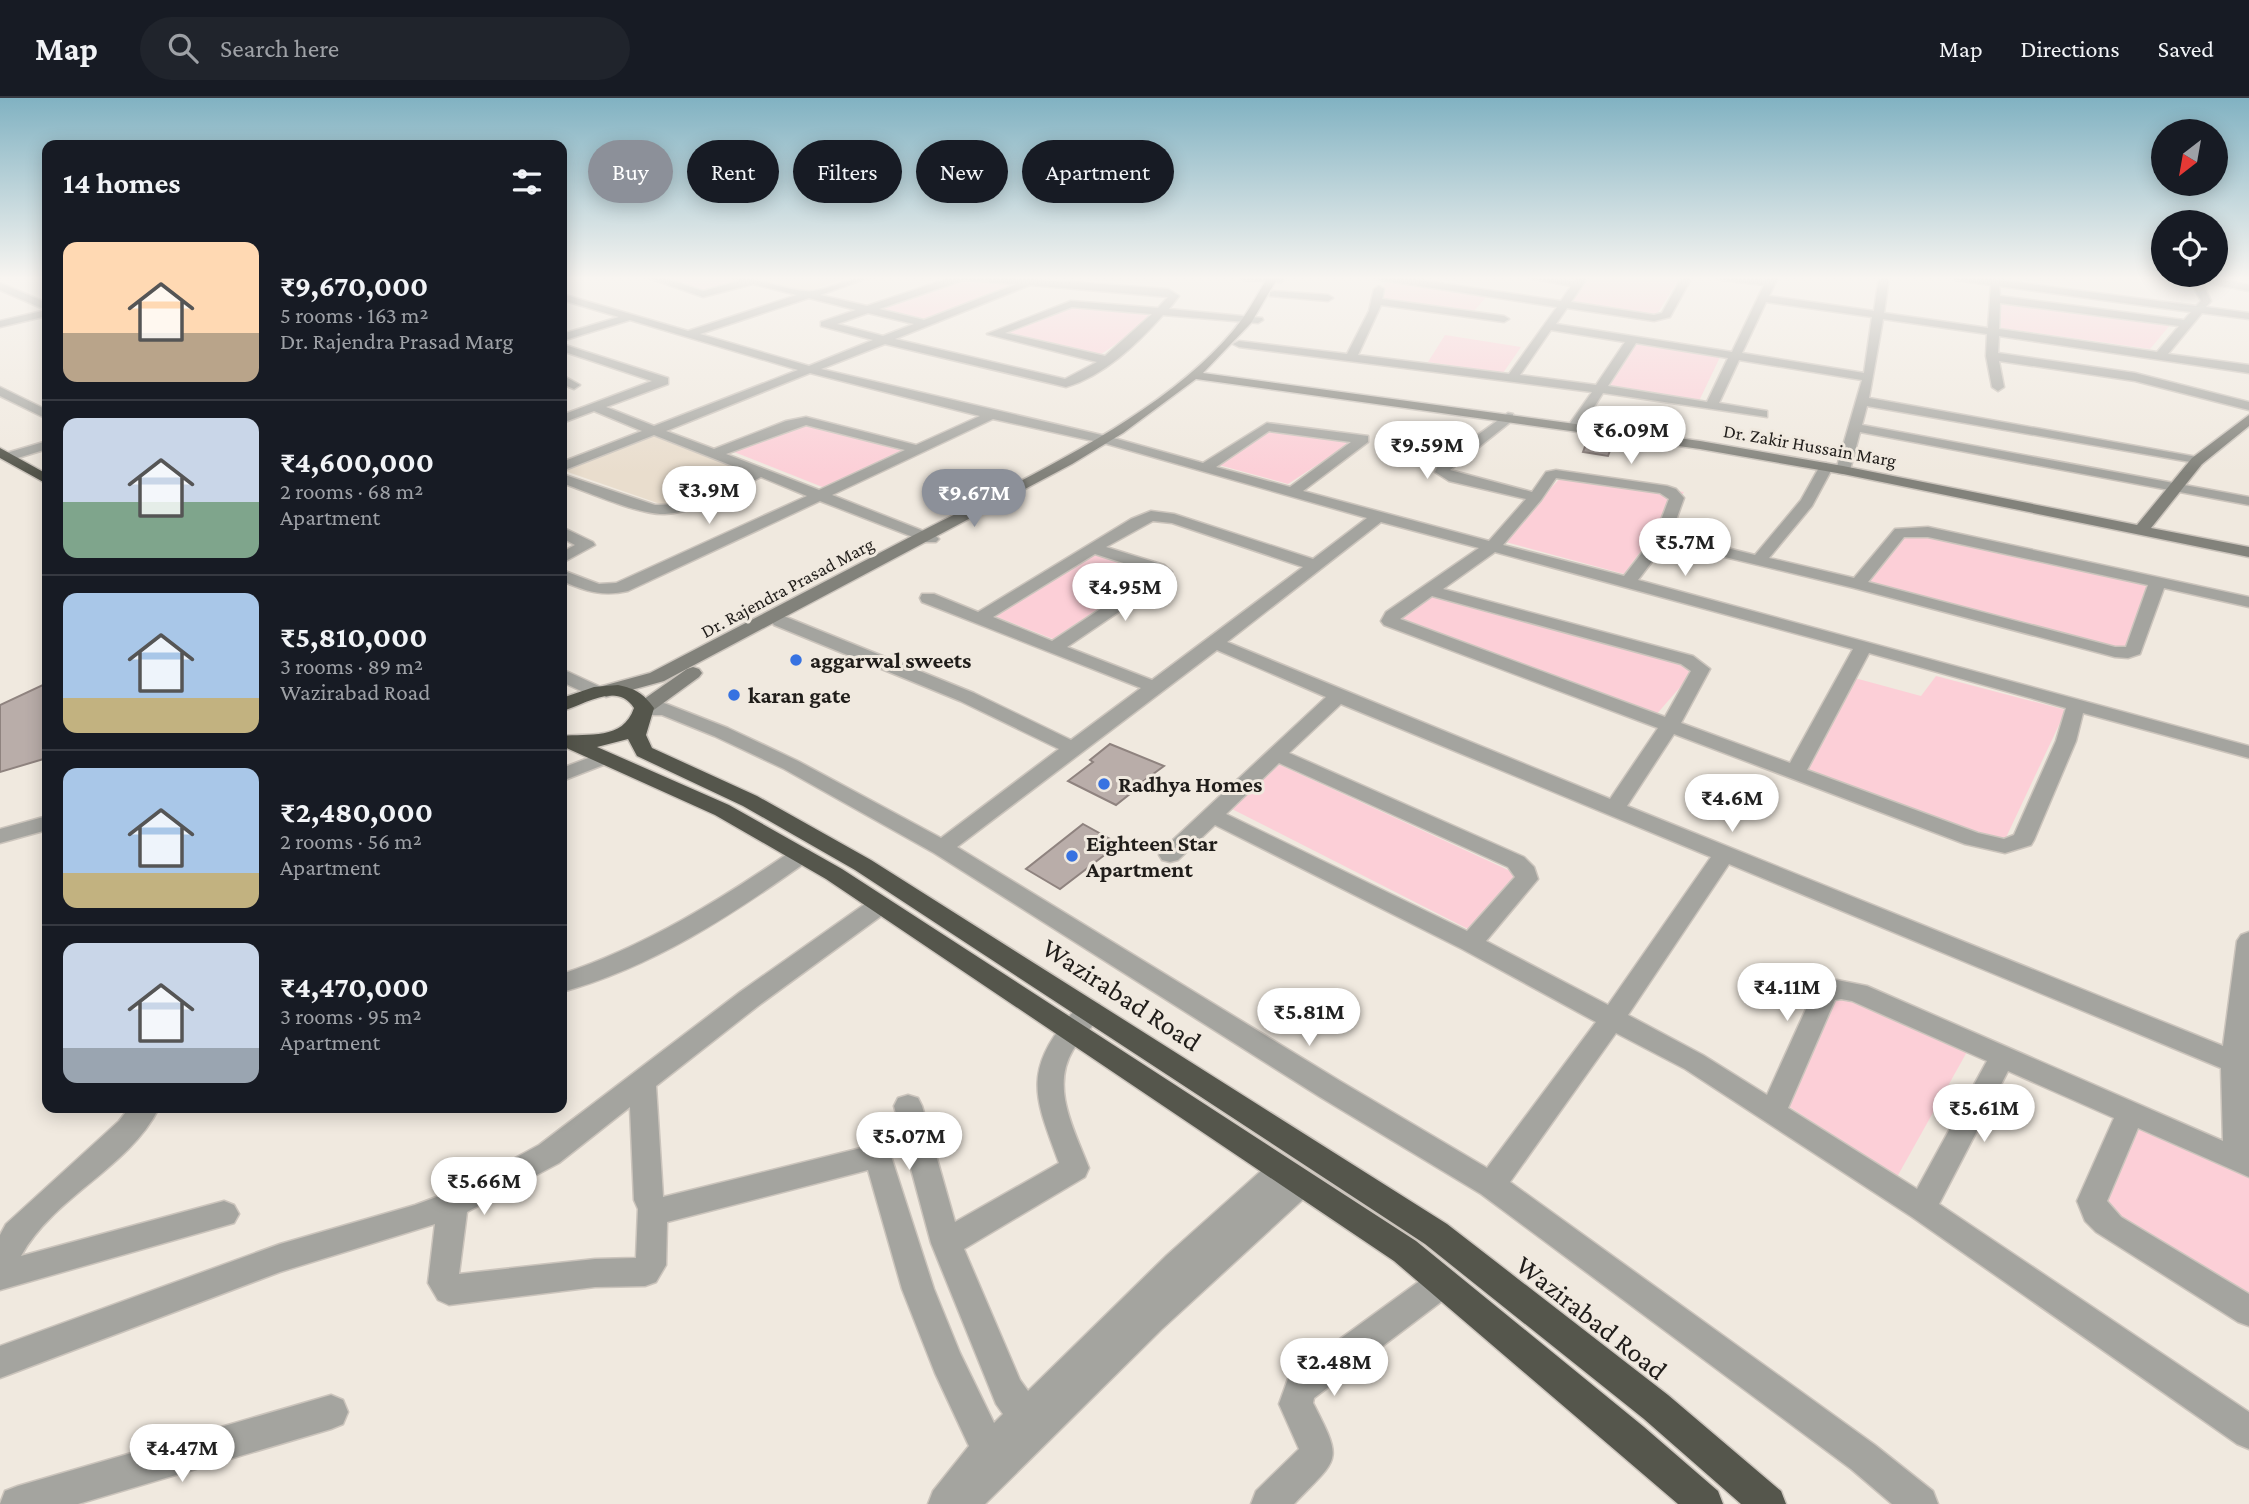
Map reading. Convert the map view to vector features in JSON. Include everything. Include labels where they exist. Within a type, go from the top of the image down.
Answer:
[{"type":"highway","points":[[0,436],[42,460]]},
{"type":"highway","points":[[4,455],[42,477]]},
{"type":"highway","points":[[567,703],[596,693]]},
{"type":"highway","points":[[567,694],[632,695],[641,700],[642,713],[621,734],[593,742],[567,741]]},
{"type":"highway","name":"Wazirabad Road","points":[[642,713],[636,735],[644,752],[750,801],[863,865],[1081,1021],[1291,1178],[1405,1251],[1632,1439],[1704,1504]]},
{"type":"highway","name":"Wazirabad Road","points":[[567,742],[722,810],[1436,1234],[1656,1407],[1768,1504]]},
{"type":"main road","name":"Dr. Rajendra Prasad Marg","points":[[1199,376],[1231,343]]},
{"type":"main road","name":"Dr. Rajendra Prasad Marg","points":[[642,713],[682,678],[927,538],[1106,440],[1199,376],[1239,344]]},
{"type":"main road","name":"Dr. Zakir Hussain Marg","points":[[1199,376],[1575,426],[1826,467],[2142,528],[2249,552]]},
{"type":"main road","points":[[2142,528],[2197,461],[2247,423]]},
{"type":"main road","name":"Dr. Rajendra Prasad Marg","points":[[596,693],[657,677],[927,538]]},
{"type":"street","points":[[718,343],[811,370],[1106,440],[1378,517],[1628,582],[2249,752]]},
{"type":"street","points":[[567,465],[880,343]]},
{"type":"street","points":[[891,343],[1062,383],[1073,380],[1105,360],[1125,343]]},
{"type":"street","points":[[1030,343],[1105,360]]},
{"type":"street","points":[[1351,358],[1358,343]]},
{"type":"street","points":[[1513,377],[1536,343]]},
{"type":"street","points":[[1575,426],[1631,343]]},
{"type":"street","points":[[1655,343],[1869,377]]},
{"type":"street","points":[[1712,405],[1743,343]]},
{"type":"street","points":[[1843,470],[1869,377],[1874,343]]},
{"type":"street","points":[[1993,343],[1992,356],[1998,387]]},
{"type":"street","points":[[2078,343],[2249,369]]},
{"type":"street","points":[[2161,354],[2171,343]]},
{"type":"street","points":[[1239,344],[1513,377],[1762,414]]},
{"type":"street","points":[[567,351],[664,381],[567,417]]},
{"type":"street","points":[[1992,356],[2135,377],[2249,406]]},
{"type":"street","points":[[0,391],[42,412]]},
{"type":"street","points":[[1862,401],[2197,461]]},
{"type":"street","points":[[594,407],[927,538]]},
{"type":"street","points":[[567,577],[598,589],[612,590],[992,415]]},
{"type":"street","points":[[1508,417],[1469,450],[1444,466],[1441,472],[1454,478],[1536,497]]},
{"type":"street","points":[[714,454],[791,424],[806,421],[919,450]]},
{"type":"street","points":[[1205,468],[1267,427],[1363,439],[1293,492]]},
{"type":"street","points":[[1854,427],[2249,501]]},
{"type":"street","points":[[4,455],[42,446]]},
{"type":"street","points":[[1759,560],[1812,493],[1826,467]]},
{"type":"street","points":[[567,480],[653,509],[668,511],[760,472]]},
{"type":"street","points":[[1628,582],[1662,537],[1677,498],[1671,492],[1556,474],[1551,475],[1536,497],[1493,547],[1392,616],[1390,621],[1973,839],[2005,846],[2023,840],[2066,741],[2076,705]]},
{"type":"street","points":[[980,618],[1144,517],[1162,516],[1314,565]]},
{"type":"street","points":[[942,848],[1378,517]]},
{"type":"street","points":[[1858,584],[1900,532],[1907,530],[1928,532],[2249,602]]},
{"type":"street","points":[[567,534],[587,542],[584,547],[567,556]]},
{"type":"street","points":[[1662,537],[1858,584],[2100,650],[2128,653],[2134,650],[2158,581]]},
{"type":"street","points":[[1055,647],[1164,572],[1095,549]]},
{"type":"street","points":[[1429,590],[1696,665],[1701,669],[1669,727],[1614,809]]},
{"type":"street","points":[[928,598],[1154,687]]},
{"type":"street","points":[[780,621],[967,697],[1074,749]]},
{"type":"street","points":[[1215,643],[1338,696],[2241,1065]]},
{"type":"street","points":[[1795,773],[1863,647]]},
{"type":"street","points":[[567,678],[596,693]]},
{"type":"street","points":[[1170,855],[1338,696]]},
{"type":"street","points":[[642,713],[664,709],[721,732],[791,765],[942,848],[1330,1089],[1491,1185],[1863,1457],[1920,1504]]},
{"type":"street","points":[[1277,755],[1516,862],[1526,872],[1527,879],[1470,943]]},
{"type":"street","points":[[567,773],[604,758]]},
{"type":"street","points":[[1213,815],[1470,943],[1694,1062],[1922,1208],[2249,1432]]},
{"type":"street","points":[[0,836],[42,824]]},
{"type":"street","points":[[1491,1185],[1613,1018],[1726,854]]},
{"type":"street","points":[[567,981],[615,963],[703,920],[801,855]]},
{"type":"street","points":[[0,1362],[280,1258],[416,1218],[453,1203],[549,1154],[749,999],[880,905]]},
{"type":"street","points":[[1773,1112],[1825,994],[1830,990],[1858,993],[2243,1163],[2241,1065],[2249,941]]},
{"type":"street","points":[[946,1243],[1075,1167],[1049,1088],[1051,1072],[1081,1021]]},
{"type":"street","points":[[1922,1208],[2001,1057]]},
{"type":"street","points":[[453,1203],[444,1274],[444,1283],[449,1290],[595,1273],[645,1272],[651,1265],[653,1209],[649,1199],[642,1083]]},
{"type":"street","points":[[908,1106],[946,1243],[1008,1391],[1025,1416]]},
{"type":"street","points":[[0,1264],[29,1220],[129,1129],[141,1113]]},
{"type":"street","points":[[2130,1114],[2092,1201],[2094,1209],[2101,1220],[2249,1311]]},
{"type":"street","points":[[653,1209],[660,1211],[873,1157],[879,1159],[918,1289],[947,1362],[989,1450]]},
{"type":"street","points":[[946,1504],[989,1450],[1095,1350],[1178,1265],[1291,1178]]},
{"type":"street","points":[[957,1504],[980,1485],[1291,1178]]},
{"type":"street","points":[[0,1276],[224,1214]]},
{"type":"street","points":[[1269,1504],[1317,1455],[1315,1442],[1296,1404],[1300,1388],[1443,1282]]},
{"type":"street","points":[[18,1504],[331,1412]]},
{"type":"shaded area","points":[[1044,343],[1118,343],[1100,355]]},
{"type":"shaded area","points":[[1440,343],[1493,343],[1521,347],[1503,373],[1428,362]]},
{"type":"shaded area","points":[[1632,343],[1721,355],[1699,401],[1603,386]]},
{"type":"shaded area","points":[[2105,343],[2155,343],[2150,349]]},
{"type":"shaded area","points":[[799,421],[906,451],[825,488],[729,450]]},
{"type":"shaded area","points":[[1266,430],[1355,440],[1288,484],[1215,464]]},
{"type":"shaded area","points":[[652,433],[752,473],[669,507],[567,472],[567,468]]},
{"type":"shaded area","points":[[1564,474],[1684,492],[1624,574],[1502,541]]},
{"type":"shaded area","points":[[1906,529],[2152,583],[2124,649],[1861,580]]},
{"type":"shaded area","points":[[1093,551],[1154,571],[1053,639],[992,615]]},
{"type":"shaded area","points":[[1427,592],[1696,669],[1655,716],[1395,620]]},
{"type":"shaded area","points":[[1936,676],[2066,710],[2003,844],[1796,767],[1851,677],[1921,696]]},
{"type":"shaded area","points":[[1276,763],[1519,875],[1472,931],[1226,806]]},
{"type":"shaded area","points":[[1836,990],[1968,1050],[1897,1177],[1776,1098]]},
{"type":"shaded area","points":[[2133,1125],[2249,1175],[2249,1302],[2086,1202]]},
{"type":"building","points":[[1589,436],[1614,440],[1608,456],[1583,452]]},
{"type":"building","points":[[42,685],[42,759],[0,772],[0,705]]},
{"type":"building","points":[[1110,744],[1164,766],[1116,805],[1068,781],[1093,762],[1090,760]]},
{"type":"building","name":"Eighteen Star Apartment","points":[[1083,824],[1119,844],[1060,889],[1026,869]]},
{"type":"place","name":"aggarwal sweets","points":[[796,660]]},
{"type":"place","name":"karan gate","points":[[734,695]]},
{"type":"place","name":"Radhya Homes","points":[[1104,784]]},
{"type":"place","name":"Eighteen Star Apartment","points":[[1072,856]]}]
